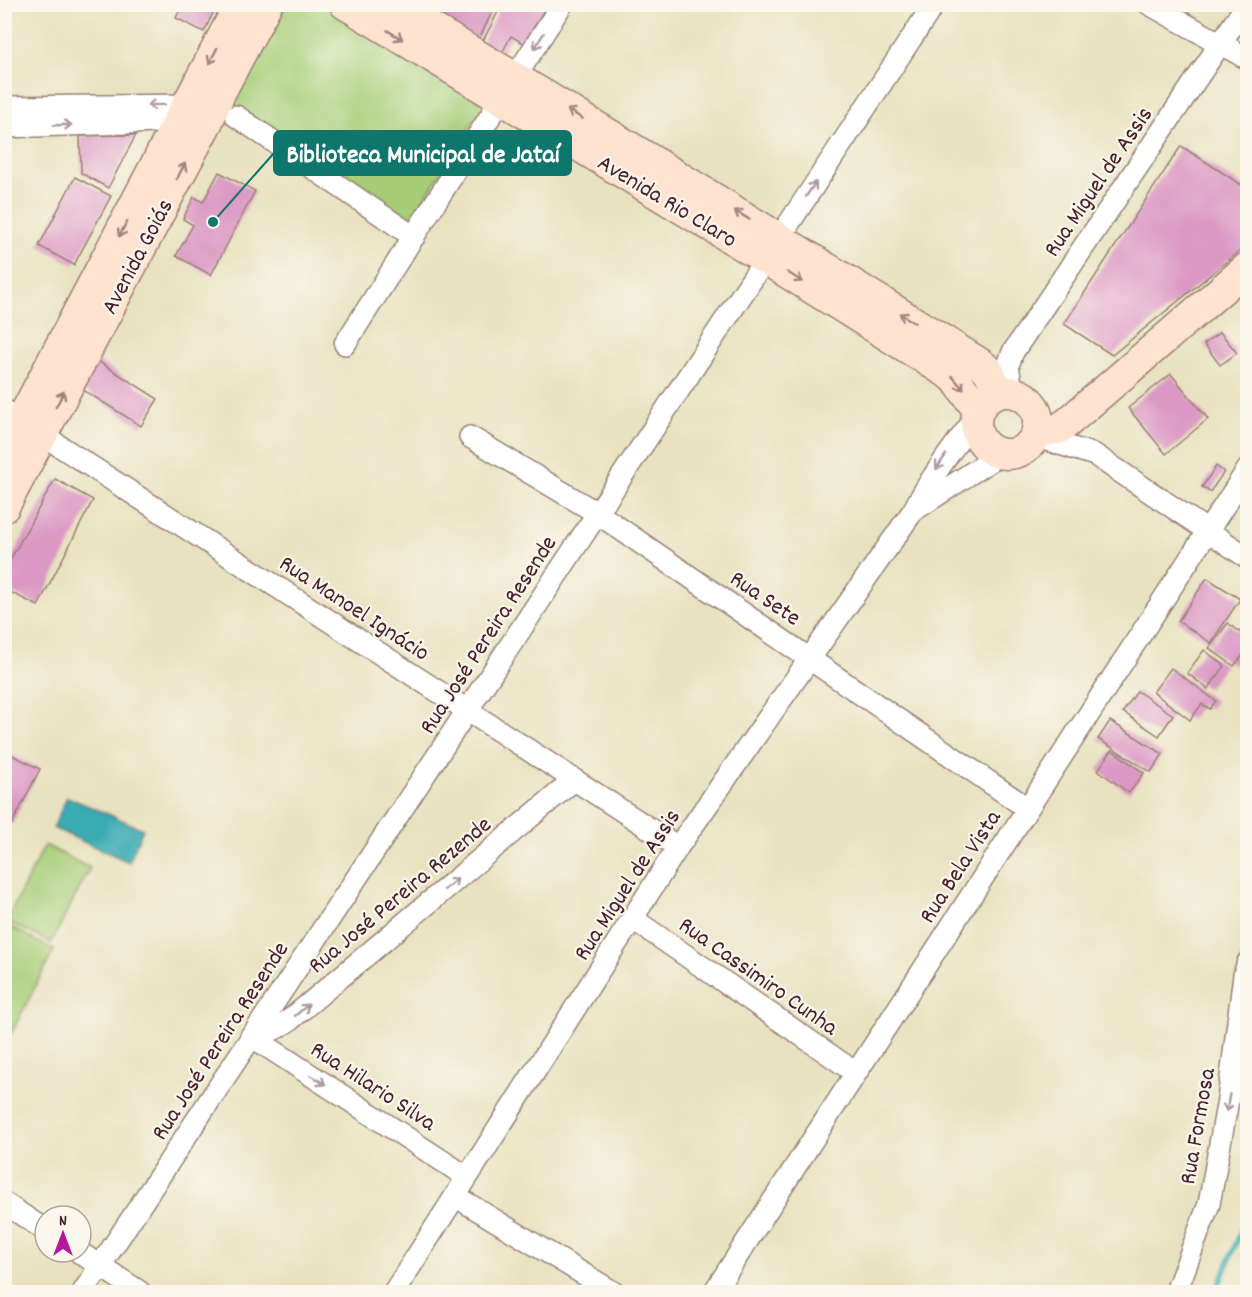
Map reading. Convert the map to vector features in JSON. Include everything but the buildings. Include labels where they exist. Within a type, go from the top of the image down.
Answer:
[{"type":"main road","name":"Avenida Goiás","points":[[206,114],[240,4]]},
{"type":"main road","name":"Avenida Goiás","points":[[4,453],[110,278],[267,4]]},
{"type":"main road","name":"Avenida Rio Claro","points":[[345,4],[509,89],[865,306],[981,364],[988,370],[991,403]]},
{"type":"main road","name":"Avenida Rio Claro","points":[[391,4],[509,89]]},
{"type":"main road","points":[[1036,427],[1047,431],[1058,429],[1067,423],[1248,267]]},
{"type":"main road","points":[[1028,400],[1036,427],[1027,446],[1020,451],[1002,453],[985,445],[979,437],[991,403],[1028,400]]},
{"type":"main road","name":"Avenida Goiás","points":[[4,507],[23,422]]},
{"type":"street","points":[[345,344],[562,4]]},
{"type":"street","name":"Rua José Pereira Resende","points":[[83,1293],[934,4]]},
{"type":"street","points":[[1149,4],[1248,60]]},
{"type":"street","name":"Rua Miguel de Assis","points":[[394,1293],[678,847],[913,511],[930,479],[949,451],[991,403],[1013,352],[1247,4]]},
{"type":"street","points":[[4,107],[206,114],[414,237]]},
{"type":"street","points":[[4,127],[206,114]]},
{"type":"street","name":"Rua Manoel Ignácio","points":[[23,422],[678,847]]},
{"type":"street","points":[[1036,427],[1095,455],[1248,558]]},
{"type":"street","name":"Rua Sete","points":[[470,437],[597,513],[1027,808]]},
{"type":"street","name":"Rua Miguel de Assis","points":[[913,511],[1002,453]]},
{"type":"street","name":"Rua Bela Vista","points":[[714,1293],[1248,469]]},
{"type":"street","name":"Rua José Pereira Rezende","points":[[251,1036],[262,1035],[291,1019],[574,780]]},
{"type":"street","name":"Rua Cassimiro Cunha","points":[[633,919],[856,1073]]},
{"type":"street","name":"Rua Formosa","points":[[1176,1293],[1209,1204],[1228,1100],[1244,975],[1248,963]]},
{"type":"street","name":"Rua Hilario Silva","points":[[251,1036],[468,1177]]},
{"type":"street","points":[[455,1196],[613,1293]]},
{"type":"street","points":[[4,1203],[33,1222]]},
{"type":"street","points":[[93,1261],[140,1293]]},
{"type":"green space","points":[[287,4],[326,5],[485,104],[407,226],[220,109]]},
{"type":"green space","points":[[45,845],[90,868],[51,943],[6,921]]},
{"type":"green space","points":[[5,924],[54,950],[11,1034],[5,1030]]},
{"type":"water","points":[[67,797],[143,829],[129,862],[53,828]]},
{"type":"waterway","points":[[1216,1292],[1248,1214]]},
{"type":"place","name":"Biblioteca Municipal de Jataí","points":[[213,222]]}]
